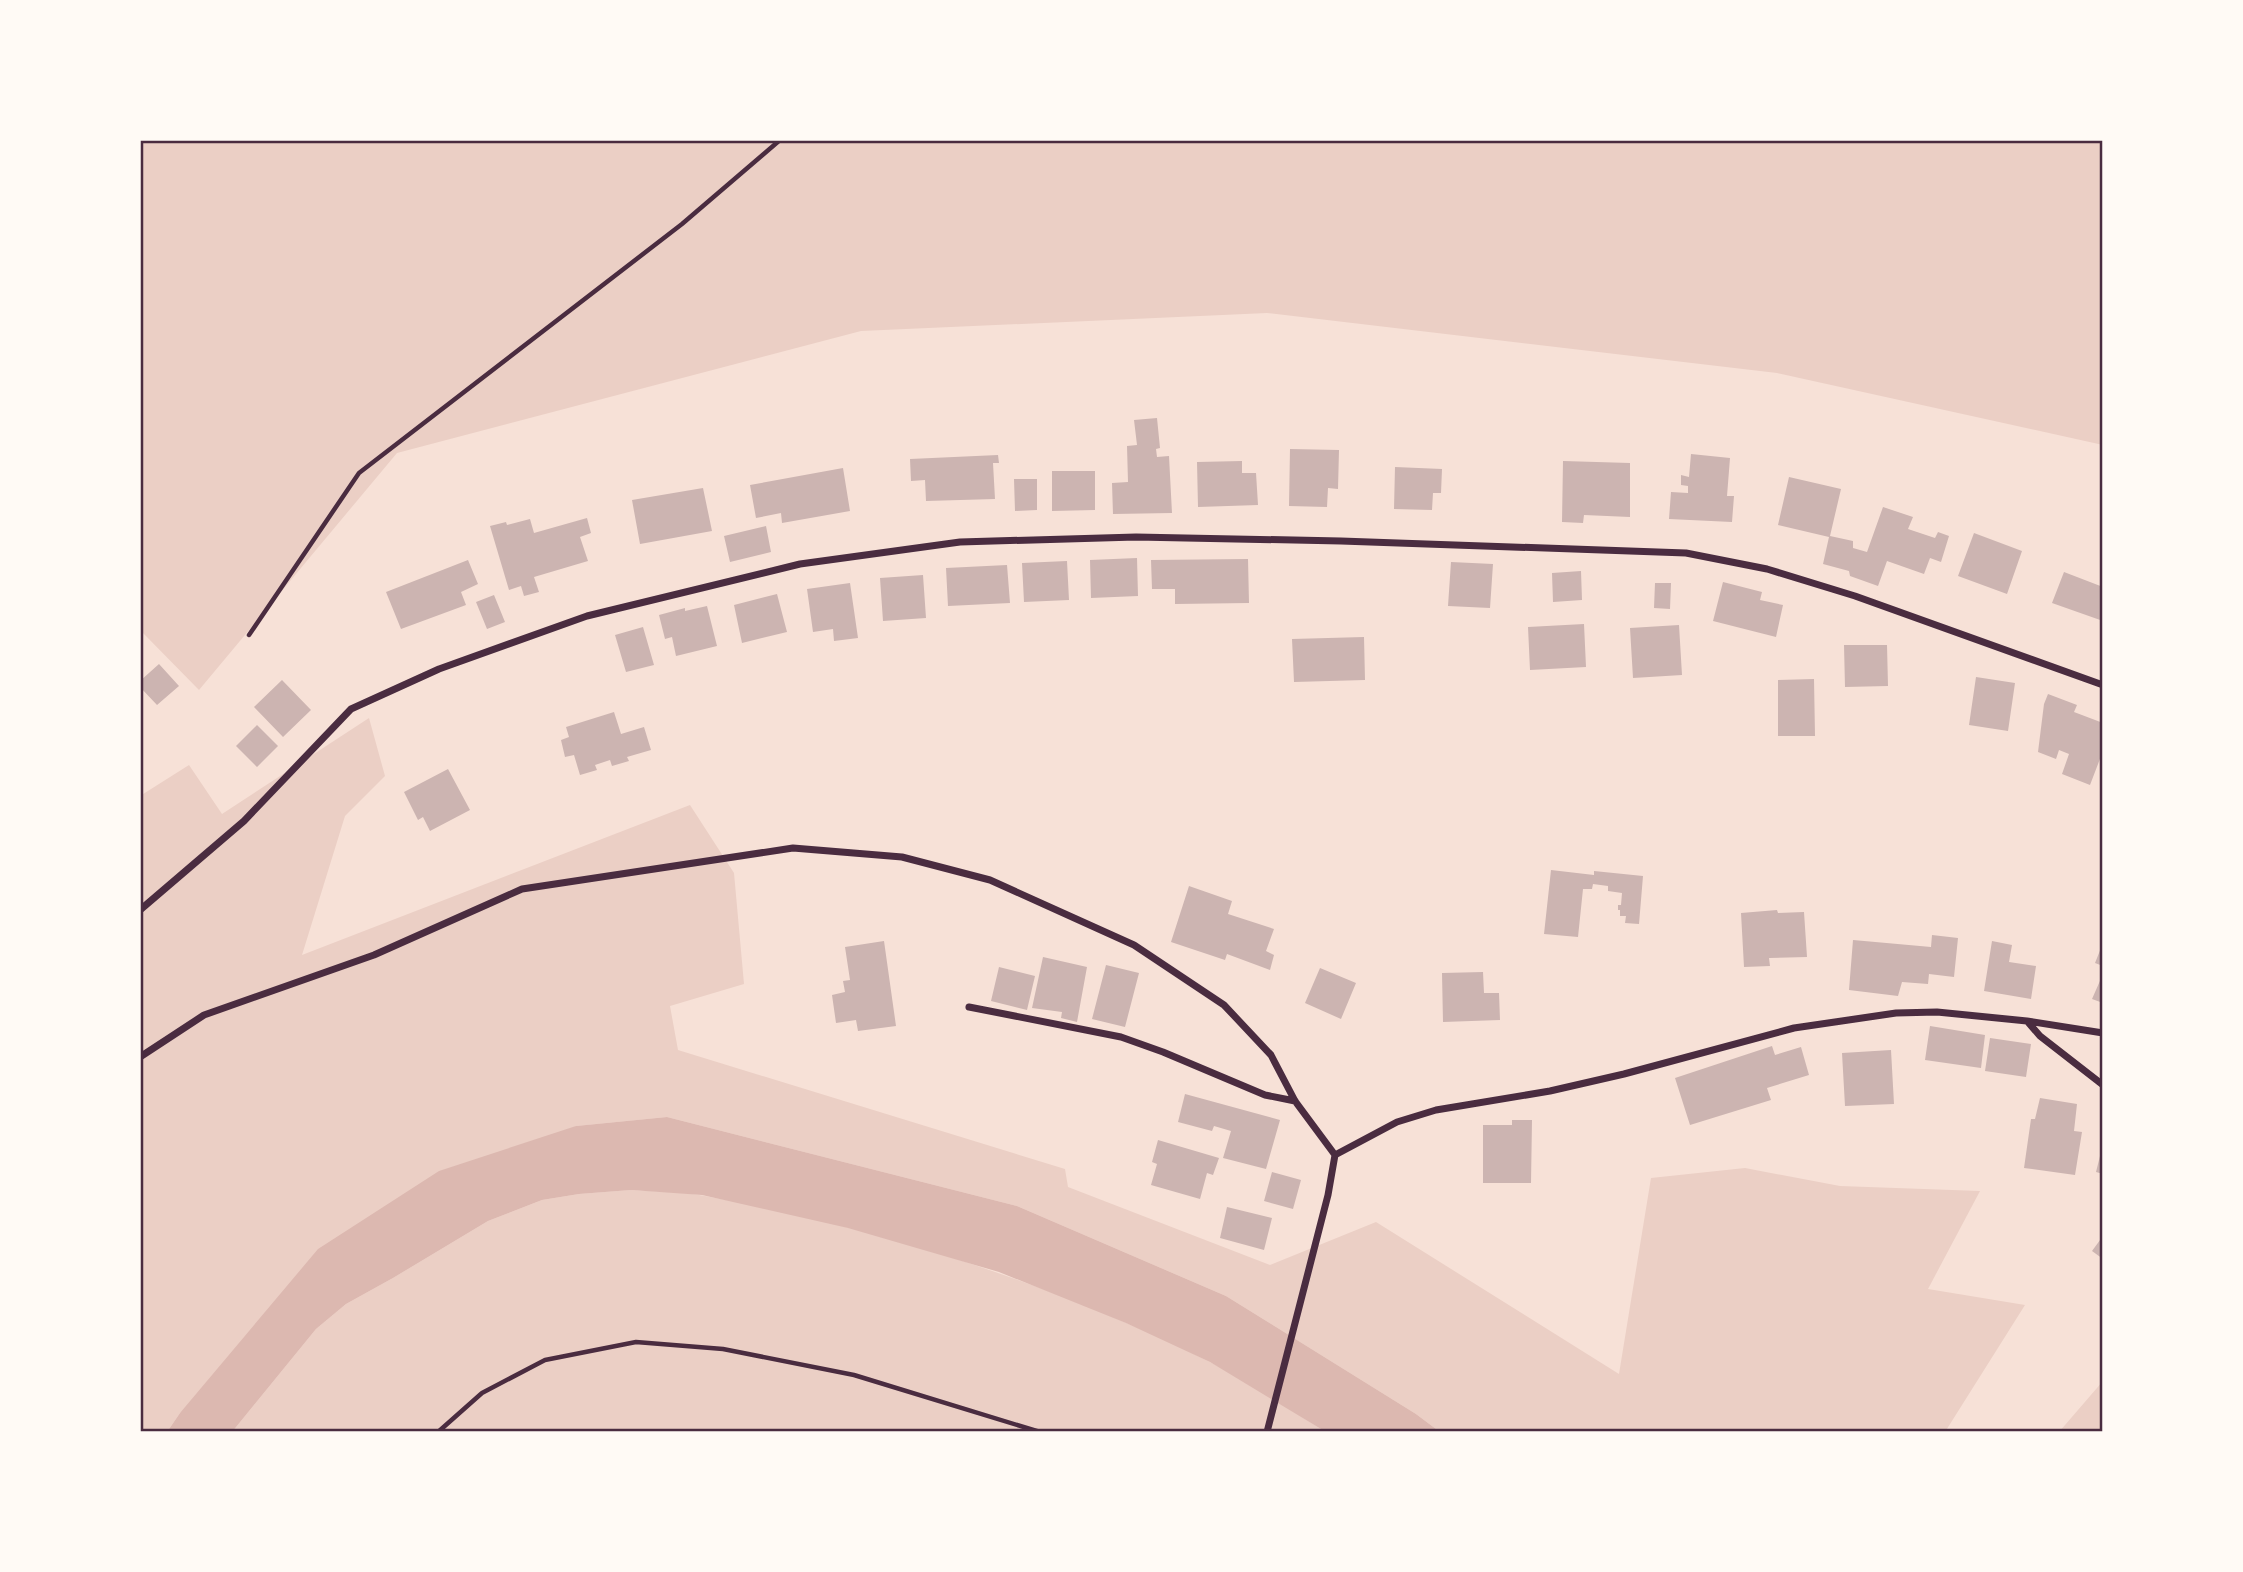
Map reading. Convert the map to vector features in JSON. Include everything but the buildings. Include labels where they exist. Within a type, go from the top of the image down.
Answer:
[{"type":"street","points":[[140,910],[244,821],[351,709],[439,668],[587,616],[800,564],[960,542],[1150,537],[1355,541],[1686,553],[1767,569],[1855,596],[2103,685]]},
{"type":"street","points":[[140,1057],[204,1015],[374,955],[522,889],[793,848],[902,857],[990,880],[1134,945],[1224,1005],[1271,1055],[1296,1101],[1335,1155],[1328,1195],[1267,1432]]},
{"type":"street","points":[[968,1006],[1121,1037],[1265,1096],[1296,1101]]},
{"type":"street","points":[[1335,1155],[1397,1122],[1436,1110],[1550,1091],[1794,1028],[1896,1013],[1937,1013],[2026,1021],[2103,1033]]},
{"type":"street","points":[[2026,1021],[2040,1036],[2103,1085]]},
{"type":"path","points":[[249,635],[359,473],[682,224],[780,140]]},
{"type":"path","points":[[438,1432],[482,1393],[545,1360],[636,1342],[723,1349],[854,1375],[1040,1432]]},
{"type":"shaded area","points":[[140,140],[2103,140],[2103,445],[1777,373],[1267,313],[861,331],[397,453],[199,690],[143,633],[140,634]]},
{"type":"shaded area","points":[[369,718],[385,776],[345,816],[302,955],[690,805],[734,873],[744,984],[670,1006],[678,1050],[1065,1169],[1068,1187],[1270,1265],[1376,1222],[1619,1374],[1651,1178],[1745,1168],[1840,1186],[1980,1191],[1928,1289],[2025,1305],[1945,1432],[1440,1432],[1416,1414],[1226,1296],[1017,1206],[667,1117],[576,1126],[180,1413],[167,1432],[140,1432],[140,796],[189,765],[222,814]]},
{"type":"shaded area","points":[[667,1117],[1017,1206],[1226,1296],[1416,1414],[1440,1432],[1326,1432],[1210,1362],[1126,1323],[999,1272],[848,1228],[702,1195],[631,1190],[542,1200],[488,1221],[346,1304],[316,1329],[232,1432],[167,1432],[318,1249],[439,1171],[576,1126]]},
{"type":"shaded area","points":[[631,1190],[696,1194],[769,1209],[898,1241],[962,1261],[1088,1307],[1149,1333],[1223,1369],[1326,1432],[232,1432],[316,1329],[346,1304],[488,1221],[542,1200]]},
{"type":"shaded area","points":[[2103,1381],[2103,1432],[2059,1432]]}]
